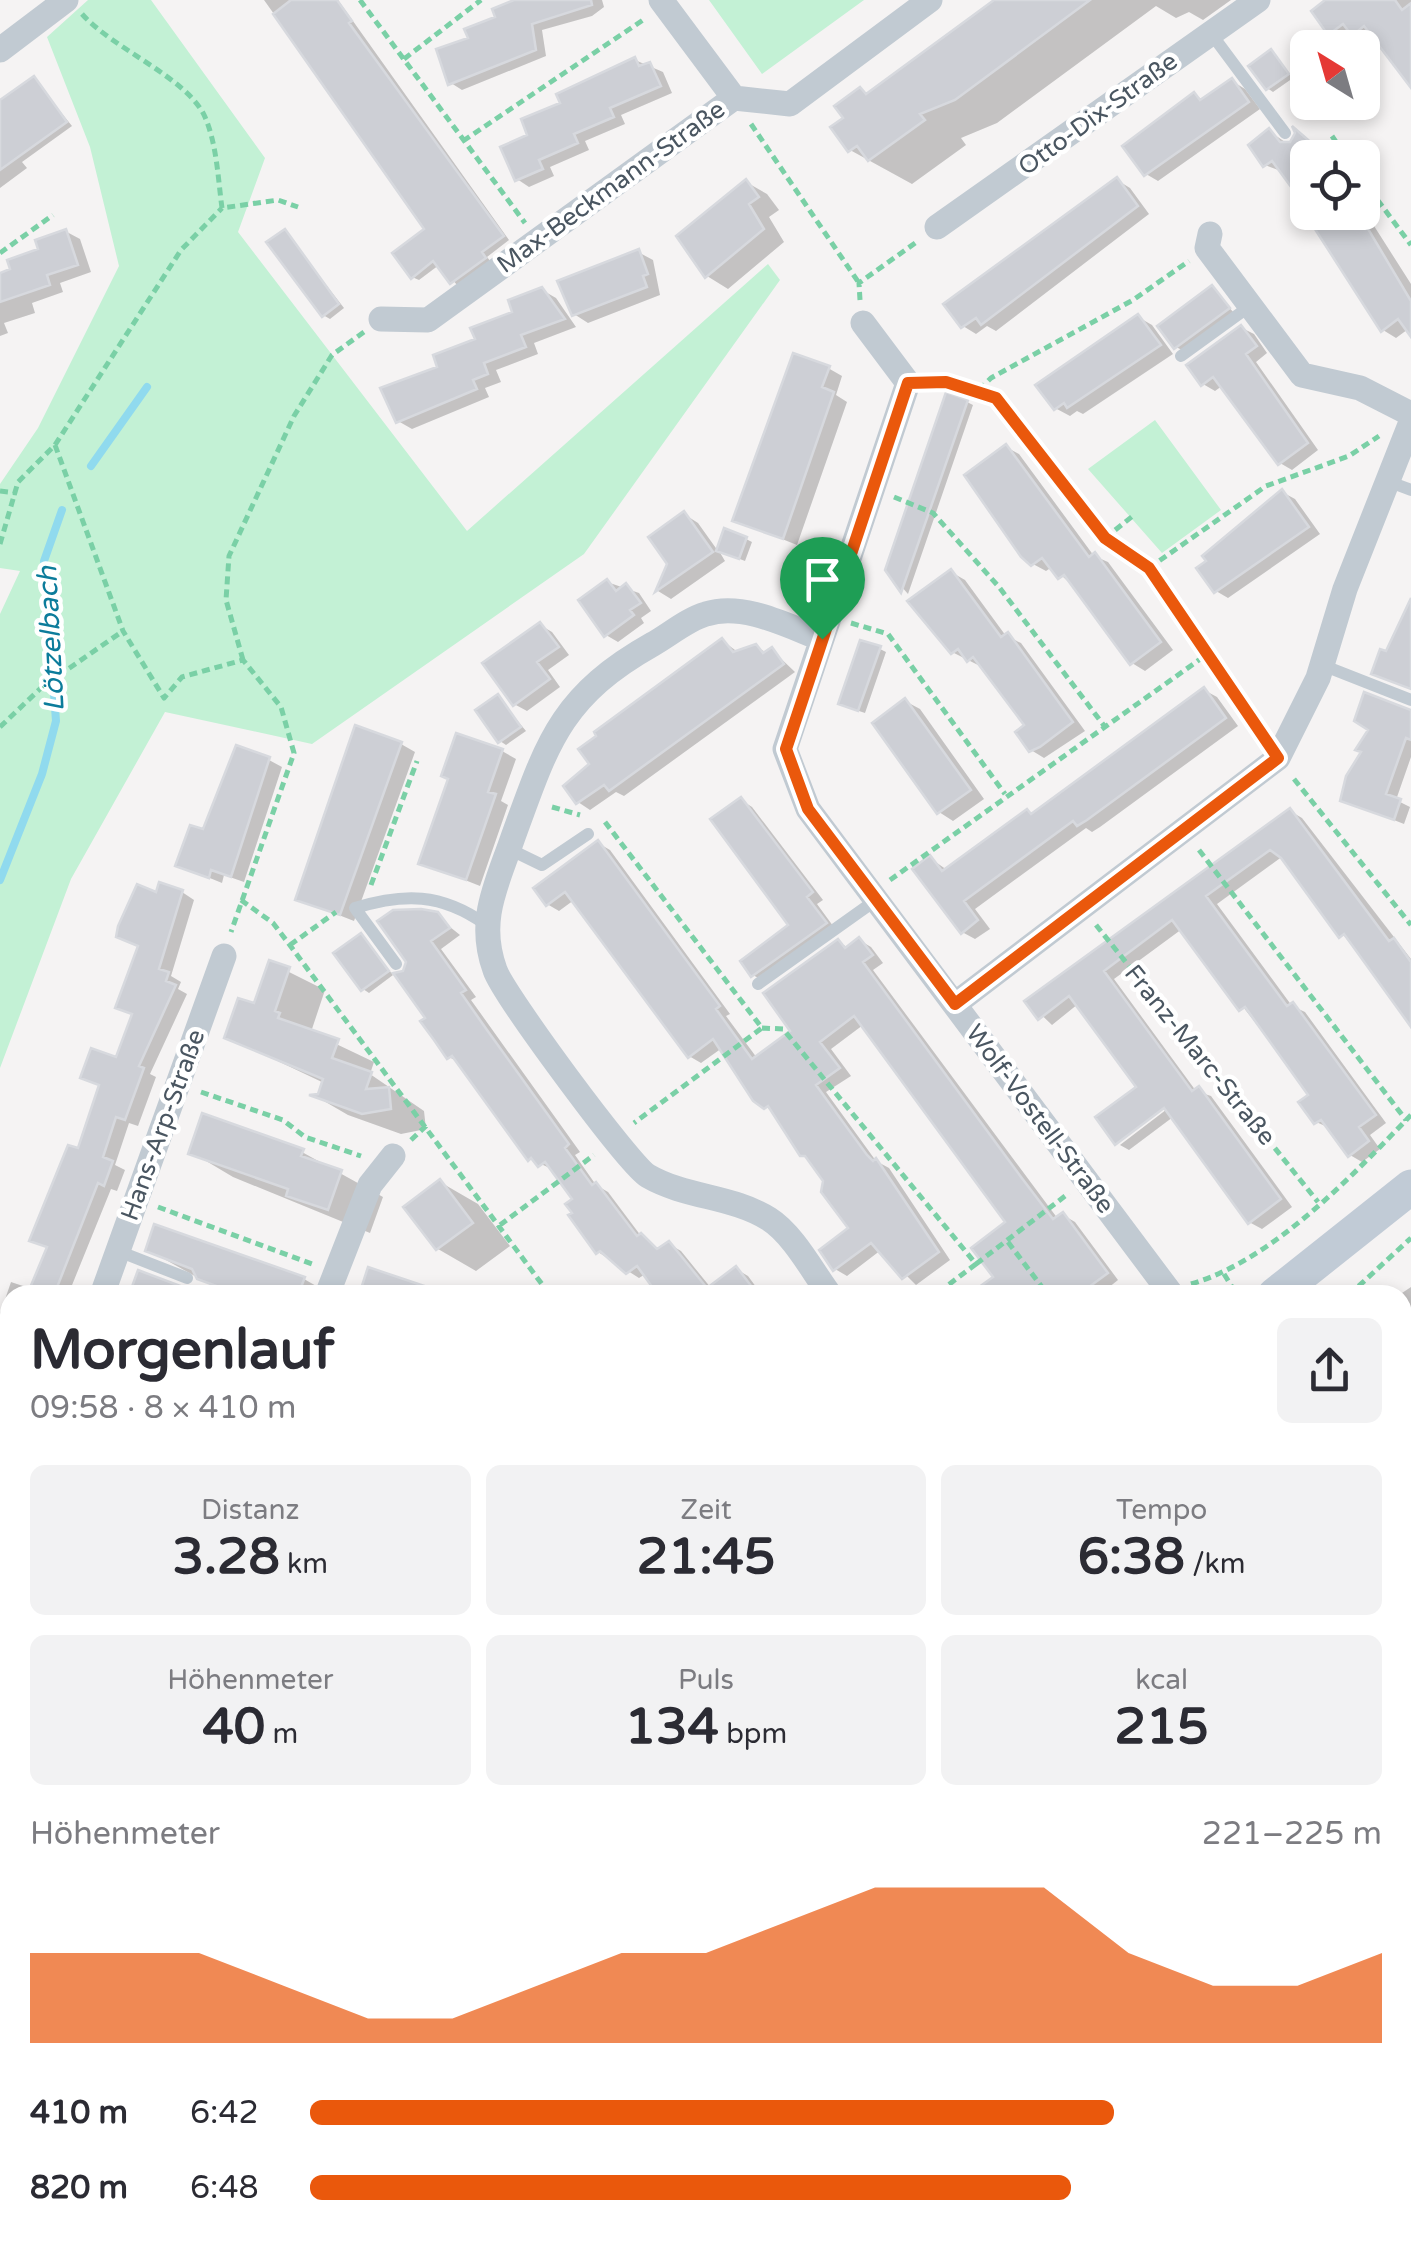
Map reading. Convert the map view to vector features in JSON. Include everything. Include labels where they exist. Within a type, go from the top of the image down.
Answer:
[{"type":"street","points":[[734,98],[790,104],[930,0]]},
{"type":"street","name":"Otto-Dix-Straße","points":[[938,227],[1258,0]]},
{"type":"street","name":"Max-Beckmann-Straße","points":[[381,319],[428,320],[734,98],[662,2]]},
{"type":"street","points":[[0,50],[33,10],[73,6]]},
{"type":"street","points":[[955,1004],[1278,758],[1399,485],[1409,424],[1360,388],[1302,375],[1250,306],[1209,241]]},
{"type":"street","points":[[863,322],[908,383]]},
{"type":"street","name":"Wolf-Vostell-Straße","points":[[908,383],[786,749],[808,809],[1166,1285]]},
{"type":"street","points":[[822,1285],[773,1221],[755,1211],[684,1194],[644,1174],[614,1141],[495,973],[485,924],[491,892],[560,722],[587,689],[706,614],[734,611],[826,628]]},
{"type":"street","name":"Hans-Arp-Straße","points":[[106,1285],[224,956]]},
{"type":"street","points":[[331,1285],[370,1186],[393,1156]]},
{"type":"street","points":[[1288,1285],[1411,1187]]},
{"type":"lane","points":[[1210,32],[1285,133]]},
{"type":"lane","points":[[1182,356],[1250,306]]},
{"type":"lane","points":[[1322,666],[1411,700]]},
{"type":"lane","points":[[509,849],[542,865],[588,834]]},
{"type":"lane","points":[[396,964],[360,906],[393,896],[427,899],[460,908],[485,924]]},
{"type":"lane","points":[[758,984],[874,897]]},
{"type":"lane","points":[[118,1251],[187,1278]]},
{"type":"path","points":[[360,0],[538,241]]},
{"type":"path","points":[[404,59],[481,0]]},
{"type":"path","points":[[463,141],[662,2]]},
{"type":"path","points":[[73,6],[102,36],[172,82],[204,114],[222,208]]},
{"type":"path","points":[[734,98],[859,283],[863,322]]},
{"type":"path","points":[[1332,136],[1335,140]]},
{"type":"path","points":[[0,544],[18,482],[55,444],[144,302],[182,250],[222,208],[278,200],[298,207]]},
{"type":"path","points":[[1380,203],[1411,245]]},
{"type":"path","points":[[0,253],[53,215]]},
{"type":"path","points":[[859,283],[938,227]]},
{"type":"path","points":[[979,390],[991,378],[1134,300],[1209,241]]},
{"type":"path","points":[[224,956],[294,752],[282,706],[242,660],[226,600],[228,556],[263,475],[332,355],[381,319]]},
{"type":"path","points":[[908,383],[946,382],[996,398],[1105,538],[1149,568],[1278,758],[1411,925]]},
{"type":"path","points":[[1149,568],[1266,486],[1350,456],[1385,432],[1409,424]]},
{"type":"path","points":[[55,444],[123,631],[164,698],[182,677],[242,660]]},
{"type":"path","points":[[873,489],[933,513],[999,587],[1105,727]]},
{"type":"path","points":[[0,491],[17,493]]},
{"type":"path","points":[[1105,538],[1134,514]]},
{"type":"path","points":[[826,628],[888,634],[1006,794]]},
{"type":"path","points":[[0,727],[42,687],[123,631]]},
{"type":"path","points":[[874,897],[1006,794],[1206,656]]},
{"type":"path","points":[[290,945],[332,913],[360,906],[416,761]]},
{"type":"path","points":[[527,800],[607,823],[737,1001],[762,1028]]},
{"type":"path","points":[[1185,831],[1408,1118],[1260,1254],[1224,1274],[1189,1285]]},
{"type":"path","points":[[241,900],[273,923],[543,1285]]},
{"type":"path","name":"Franz-Marc-Straße","points":[[1083,906],[1318,1202]]},
{"type":"path","points":[[500,1225],[762,1028],[782,1029],[976,1264]]},
{"type":"path","points":[[205,1094],[282,1120],[305,1137],[351,1156]]},
{"type":"path","points":[[948,1285],[1086,1180]]},
{"type":"path","points":[[160,1207],[310,1263]]},
{"type":"path","points":[[1360,1285],[1411,1238]]},
{"type":"path","points":[[1008,1242],[1040,1285]]},
{"type":"path","points":[[1224,1274],[1231,1285]]},
{"type":"green space","points":[[88,0],[151,0],[265,158],[238,232],[467,531],[768,264],[780,280],[584,554],[312,744],[165,712],[71,879],[0,1068],[0,614],[20,571],[0,568],[0,484],[38,428],[119,266],[90,147],[47,37]]},
{"type":"green space","points":[[709,0],[864,0],[762,74]]},
{"type":"green space","points":[[1155,420],[1221,510],[1162,553],[1088,469]]},
{"type":"building","points":[[291,0],[337,0],[352,21],[349,23],[504,236],[482,252],[486,258],[450,284],[433,261],[411,279],[392,253],[424,229],[273,14]]},
{"type":"building","points":[[514,0],[591,0],[592,5],[532,24],[536,50],[448,85],[436,49],[468,38],[464,29],[495,17],[492,9]]},
{"type":"building","points":[[994,0],[1090,0],[955,100],[920,114],[925,120],[868,161],[857,146],[848,152],[830,127],[843,118],[834,106],[860,87],[866,94]]},
{"type":"building","points":[[1325,0],[1395,0],[1402,10],[1411,3],[1411,88],[1380,47],[1380,30],[1367,30],[1364,26],[1348,30],[1343,24],[1335,30],[1324,30],[1311,11]]},
{"type":"building","points":[[1271,49],[1289,74],[1266,90],[1248,66]]},
{"type":"building","points":[[635,57],[639,66],[650,62],[661,86],[610,108],[614,117],[574,134],[578,143],[539,160],[543,169],[515,181],[500,147],[527,135],[521,119],[560,103],[556,94]]},
{"type":"building","points":[[34,76],[67,122],[0,170],[0,100]]},
{"type":"building","points":[[1232,78],[1249,102],[1144,176],[1122,146],[1194,92],[1200,100]]},
{"type":"building","points":[[1292,126],[1308,140],[1291,140],[1295,133]]},
{"type":"building","points":[[1269,128],[1280,142],[1290,142],[1290,186],[1272,161],[1263,167],[1248,145]]},
{"type":"building","points":[[1117,177],[1138,206],[981,325],[976,318],[961,328],[943,304]]},
{"type":"building","points":[[746,179],[759,197],[749,204],[764,229],[705,278],[676,236]]},
{"type":"building","points":[[66,229],[78,265],[47,275],[50,285],[0,302],[0,273],[10,269],[7,260],[38,249],[35,240]]},
{"type":"building","points":[[285,229],[339,304],[322,317],[266,242]]},
{"type":"building","points":[[1316,230],[1369,230],[1411,301],[1411,337],[1398,319],[1381,332]]},
{"type":"building","points":[[639,249],[648,274],[643,276],[647,287],[572,316],[557,281]]},
{"type":"building","points":[[1212,285],[1230,308],[1174,349],[1157,326]]},
{"type":"building","points":[[542,287],[565,319],[521,335],[526,347],[484,363],[488,374],[473,380],[477,389],[396,423],[380,388],[437,367],[433,355],[475,339],[470,328],[512,312],[508,300]]},
{"type":"building","points":[[1138,314],[1161,345],[1067,408],[1064,403],[1054,410],[1035,385]]},
{"type":"building","points":[[1241,325],[1257,346],[1246,354],[1308,443],[1278,465],[1213,377],[1201,386],[1186,365]]},
{"type":"building","points":[[793,353],[830,366],[822,387],[834,392],[783,539],[732,521]]},
{"type":"building","points":[[946,392],[968,400],[901,593],[885,570]]},
{"type":"building","points":[[1006,444],[1089,557],[1095,552],[1161,642],[1130,665],[1064,575],[1058,579],[1042,558],[1031,566],[1021,557],[964,475]]},
{"type":"building","points":[[1282,489],[1309,527],[1214,593],[1196,568],[1206,561],[1202,556]]},
{"type":"building","points":[[684,511],[713,552],[655,592],[667,564],[648,537]]},
{"type":"building","points":[[724,528],[747,537],[739,559],[716,551]]},
{"type":"building","points":[[951,569],[1001,637],[1008,632],[1073,722],[1040,747],[1029,752],[1015,732],[1024,725],[973,657],[967,662],[958,649],[951,654],[907,601]]},
{"type":"building","points":[[607,579],[616,591],[626,583],[641,603],[630,610],[634,615],[604,637],[578,600]]},
{"type":"building","points":[[1411,598],[1411,689],[1371,674],[1380,649],[1386,651]]},
{"type":"building","points":[[540,622],[559,647],[537,662],[550,679],[513,706],[482,663]]},
{"type":"building","points":[[722,638],[733,652],[756,644],[763,653],[772,647],[784,664],[609,791],[604,785],[576,804],[563,786],[589,764],[578,749],[596,736],[594,732]]},
{"type":"building","points":[[860,640],[881,646],[858,711],[838,704]]},
{"type":"building","points":[[1204,687],[1226,718],[1087,820],[1077,826],[1073,821],[964,901],[978,920],[961,934],[912,869],[930,855],[942,871],[1027,809],[1031,814]]},
{"type":"building","points":[[1364,692],[1411,710],[1411,740],[1406,738],[1386,794],[1401,799],[1394,820],[1340,801],[1346,776],[1361,752],[1355,750],[1368,730],[1354,721]]},
{"type":"building","points":[[498,694],[521,727],[498,743],[475,710]]},
{"type":"building","points":[[905,698],[971,790],[937,814],[872,723]]},
{"type":"building","points":[[355,725],[402,742],[340,915],[295,900]]},
{"type":"building","points":[[456,733],[503,749],[488,792],[496,794],[466,880],[418,864],[448,779],[441,776]]},
{"type":"building","points":[[236,745],[270,757],[231,877],[211,870],[209,878],[175,866],[190,825],[203,829]]},
{"type":"building","points":[[741,797],[813,892],[807,897],[827,923],[751,977],[740,961],[788,925],[710,819]]},
{"type":"building","points":[[1290,808],[1389,941],[1394,938],[1411,962],[1411,1027],[1344,934],[1339,938],[1281,858],[1270,850],[1206,896],[1287,1006],[1293,1002],[1376,1115],[1359,1127],[1369,1141],[1348,1157],[1321,1120],[1314,1124],[1298,1102],[1308,1095],[1245,1007],[1239,1011],[1172,920],[1104,971],[1192,1091],[1199,1086],[1281,1199],[1248,1224],[1164,1108],[1115,1145],[1095,1117],[1136,1087],[1069,996],[1038,1020],[1024,1001]]},
{"type":"building","points":[[598,840],[720,1006],[716,1009],[752,1059],[790,1031],[763,993],[838,939],[845,948],[859,937],[873,955],[863,962],[1021,1177],[1053,1219],[1063,1212],[1108,1273],[1092,1285],[982,1285],[993,1277],[971,1248],[1005,1222],[854,1016],[820,1042],[840,1068],[816,1085],[867,1155],[873,1161],[876,1158],[939,1252],[902,1279],[871,1243],[833,1271],[819,1250],[848,1228],[821,1192],[823,1181],[805,1156],[800,1156],[768,1106],[764,1109],[753,1101],[713,1039],[688,1058],[565,892],[546,906],[533,888]]},
{"type":"building","points":[[159,882],[183,890],[159,969],[169,972],[166,981],[176,985],[139,1066],[144,1068],[125,1120],[116,1117],[103,1157],[113,1161],[104,1186],[98,1183],[58,1285],[31,1285],[47,1247],[29,1241],[68,1145],[78,1148],[99,1085],[80,1078],[91,1048],[116,1057],[132,1014],[115,1008],[138,946],[116,937],[118,926],[137,884],[156,892]]},
{"type":"building","points":[[393,910],[438,912],[450,928],[431,941],[466,990],[461,993],[569,1144],[565,1148],[637,1236],[641,1233],[657,1249],[669,1241],[705,1285],[651,1285],[637,1266],[626,1274],[600,1251],[596,1254],[568,1215],[572,1213],[565,1204],[572,1199],[545,1162],[538,1167],[531,1158],[528,1161],[452,1056],[447,1059],[420,1021],[425,1018],[393,973],[403,971],[406,962],[377,921]]},
{"type":"building","points":[[361,933],[389,971],[361,991],[333,953]]},
{"type":"building","points":[[269,960],[290,967],[275,1011],[280,1013],[278,1018],[339,1039],[332,1058],[372,1072],[366,1089],[389,1087],[391,1109],[362,1114],[309,1095],[318,1094],[323,1079],[224,1038],[238,998],[254,1003]]},
{"type":"building","points":[[202,1113],[304,1149],[301,1156],[342,1170],[328,1210],[286,1196],[288,1189],[188,1154]]},
{"type":"building","points":[[440,1179],[473,1223],[436,1250],[403,1207]]},
{"type":"building","points":[[154,1224],[305,1277],[302,1285],[214,1285],[197,1279],[192,1269],[145,1251]]},
{"type":"building","points":[[736,1266],[750,1285],[711,1285]]},
{"type":"building","points":[[368,1267],[421,1285],[362,1285]]},
{"type":"building","points":[[138,1270],[178,1285],[133,1285]]},
{"type":"waterway","name":"Lötzelbach","points":[[91,466],[147,387]]},
{"type":"waterway","name":"Lötzelbach","points":[[0,880],[42,774],[56,721],[44,561],[62,510]]},
{"type":"route","points":[[946,382],[979,390],[996,398],[1105,538],[1149,568],[1278,758],[955,1004],[808,809],[786,749],[822,639],[908,383],[946,382]]}]
